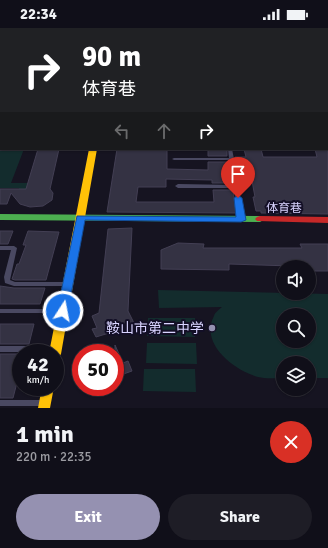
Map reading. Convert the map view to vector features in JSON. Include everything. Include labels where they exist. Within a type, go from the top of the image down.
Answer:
[{"type":"street","points":[[57,344],[93,150]]},
{"type":"street","name":"体育巷","points":[[0,217],[328,220]]},
{"type":"lane","points":[[230,150],[241,220]]},
{"type":"lane","points":[[174,159],[232,159]]},
{"type":"lane","points":[[178,186],[236,187]]},
{"type":"lane","points":[[0,248],[14,248],[7,281],[14,284],[68,284]]},
{"type":"lane","points":[[0,310],[63,311]]},
{"type":"lane","points":[[0,349],[12,349]]},
{"type":"lane","points":[[0,403],[44,405]]},
{"type":"green space","points":[[0,150],[24,150],[11,183],[34,183],[35,186],[18,192],[19,188],[0,188]]},
{"type":"green space","points":[[158,290],[276,293],[276,300],[316,300],[316,294],[328,294],[328,378],[316,378],[316,356],[276,356],[276,378],[261,378],[239,369],[222,355],[215,346],[211,336],[211,326],[216,312],[222,307],[159,308]]},
{"type":"green space","points":[[148,318],[195,318],[195,337],[147,336]]},
{"type":"green space","points":[[147,343],[196,343],[197,364],[146,363]]},
{"type":"green space","points":[[144,369],[195,369],[196,392],[143,391]]},
{"type":"building","points":[[38,150],[59,150],[50,189],[53,193],[52,200],[43,206],[30,207],[20,204],[11,193],[7,204],[0,204],[0,189],[26,189]]},
{"type":"building","points":[[117,150],[167,150],[167,169],[208,170],[208,162],[228,162],[231,183],[212,183],[212,180],[166,179],[166,187],[138,187],[136,202],[214,202],[213,190],[233,190],[236,213],[107,212]]},
{"type":"building","points":[[208,150],[227,150],[227,156],[208,156]]},
{"type":"building","points":[[244,150],[261,150],[263,157],[317,157],[315,150],[328,150],[328,214],[261,213],[261,211],[256,211],[252,181],[239,181],[235,157],[246,157]]},
{"type":"building","points":[[132,228],[128,311],[135,325],[96,337],[92,329],[97,328],[92,316],[99,313],[108,229]]},
{"type":"building","points":[[0,231],[13,231],[8,244],[0,244]]},
{"type":"building","points":[[28,231],[59,232],[46,280],[12,279],[26,245],[23,245]]},
{"type":"building","points":[[178,243],[204,244],[203,248],[302,248],[300,244],[328,244],[328,271],[316,271],[316,260],[276,260],[276,266],[229,264],[229,270],[161,269],[161,250]]},
{"type":"building","points":[[0,286],[14,288],[45,288],[40,304],[0,304]]},
{"type":"building","points":[[0,324],[34,324],[29,344],[0,344]]},
{"type":"building","points":[[0,354],[12,354],[13,398],[0,398]]},
{"type":"building","points":[[128,361],[132,371],[124,374],[124,363]]},
{"type":"traffic: fast","points":[[0,217],[260,219]]},
{"type":"traffic: slow","points":[[57,344],[93,150]]},
{"type":"traffic: slow","points":[[44,408],[46,396]]},
{"type":"traffic: jam","points":[[260,219],[328,220]]},
{"type":"place","name":"鞍山市第二中学","points":[[212,328]]},
{"type":"route","points":[[63,311],[81,218],[241,220],[238,198]]}]
